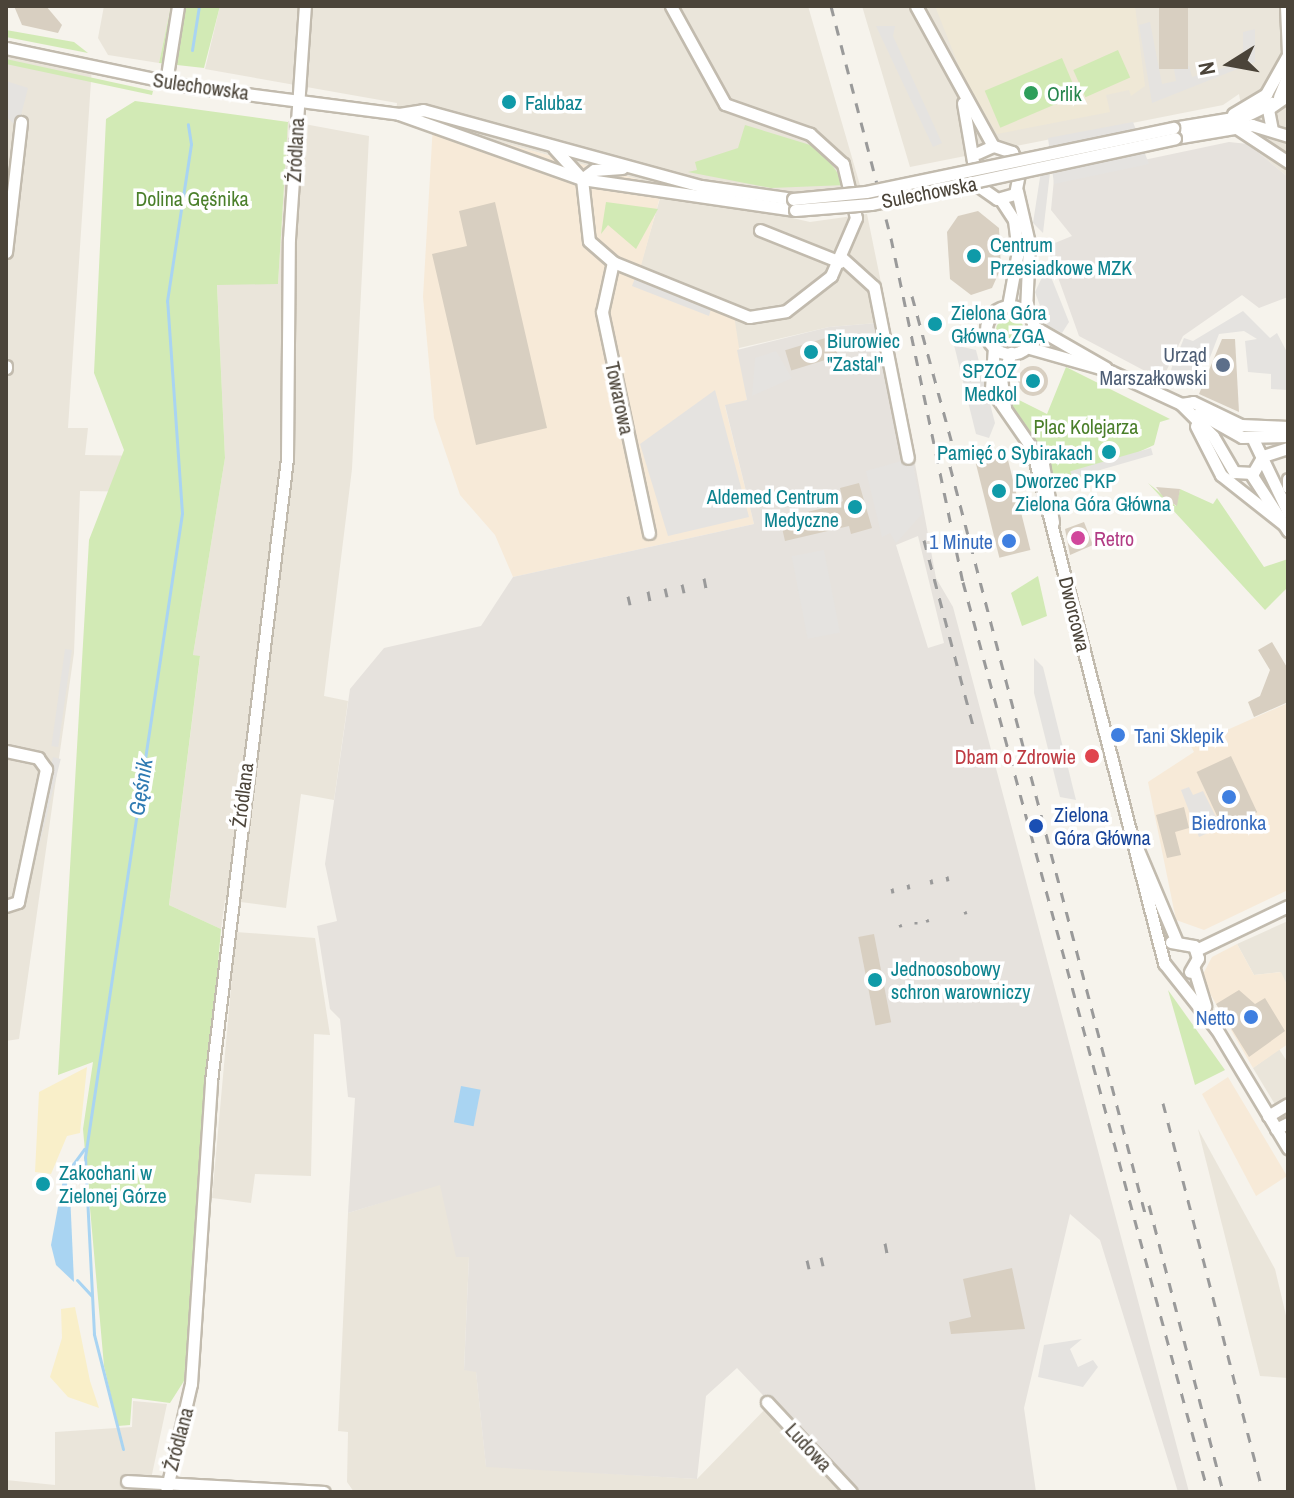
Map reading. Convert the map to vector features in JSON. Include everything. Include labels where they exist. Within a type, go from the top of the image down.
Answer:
[{"type":"street","points":[[166,82],[178,6]]},
{"type":"street","name":"Źródlana","points":[[127,1481],[166,1490],[191,1384],[219,998],[287,458],[305,6]]},
{"type":"street","points":[[551,145],[582,179],[585,232],[613,262],[749,317],[804,301],[841,260],[856,210],[843,164],[810,134],[725,104],[671,6]]},
{"type":"street","points":[[916,6],[963,103],[993,146],[1018,159],[1017,191],[1029,251],[1026,312],[1033,326],[1110,371],[1248,438],[1263,456],[1288,512]]},
{"type":"street","points":[[1286,6],[1288,54],[1266,94],[1232,121],[1288,162]]},
{"type":"street","name":"Sulechowska","points":[[6,48],[166,82],[399,114],[582,179],[794,204],[871,204],[1232,121],[1280,98]]},
{"type":"street","points":[[1283,135],[1280,98],[1288,75]]},
{"type":"street","points":[[963,103],[977,153],[977,185],[1001,200],[1014,220],[1018,251],[1008,306],[988,322],[994,347],[1011,353],[1026,347],[1110,371]]},
{"type":"street","name":"Sulechowska","points":[[399,114],[423,110],[634,168],[729,192],[794,204]]},
{"type":"street","name":"Sulechowska","points":[[1232,121],[1283,135]]},
{"type":"street","points":[[6,252],[21,122]]},
{"type":"street","points":[[977,153],[993,146]]},
{"type":"street","name":"Sulechowska","points":[[582,179],[594,170],[634,168]]},
{"type":"street","points":[[1001,200],[1017,191]]},
{"type":"street","points":[[760,230],[841,260],[874,287],[908,458]]},
{"type":"street","name":"Towarowa","points":[[613,262],[602,312],[649,533]]},
{"type":"street","points":[[1008,306],[1026,312]]},
{"type":"street","points":[[1026,347],[1033,326]]},
{"type":"street","name":"Dworcowa","points":[[994,347],[991,389],[1043,464],[1053,522],[1106,743],[1163,952],[1174,974]]},
{"type":"street","name":"Dworcowa","points":[[1006,412],[1001,380],[1011,353]]},
{"type":"street","points":[[1183,406],[1241,425],[1288,427]]},
{"type":"street","points":[[1183,406],[1234,472],[1251,474]]},
{"type":"street","points":[[1183,406],[1221,475],[1286,528]]},
{"type":"street","points":[[1225,457],[1248,438],[1288,436]]},
{"type":"street","points":[[1251,474],[1263,456],[1288,448]]},
{"type":"street","points":[[1251,474],[1286,528]]},
{"type":"street","points":[[1288,479],[1288,487]]},
{"type":"street","points":[[6,751],[38,758],[46,769],[18,902],[6,906]]},
{"type":"street","name":"Dworcowa","points":[[1135,843],[1176,940]]},
{"type":"street","points":[[1196,950],[1288,906]]},
{"type":"street","points":[[1163,952],[1176,940],[1196,950]]},
{"type":"street","points":[[1196,950],[1194,969],[1217,1030]]},
{"type":"street","points":[[1194,969],[1174,974],[1217,1030],[1288,1148]]},
{"type":"street","points":[[1268,1116],[1288,1104]]},
{"type":"street","points":[[1276,1129],[1288,1123]]},
{"type":"street","name":"Ludowa","points":[[767,1402],[851,1492]]},
{"type":"street","points":[[166,1490],[324,1492]]},
{"type":"shaded area","points":[[104,6],[171,6],[159,63],[108,55],[98,38]]},
{"type":"shaded area","points":[[220,6],[808,6],[864,199],[754,203],[663,186],[396,114],[397,103],[205,69]]},
{"type":"shaded area","points":[[862,6],[1288,6],[1288,177],[1248,144],[1239,94],[1223,105],[910,167]]},
{"type":"shaded area","points":[[935,6],[1135,6],[1145,86],[1131,96],[1129,90],[1106,95],[1110,112],[997,134],[964,79]]},
{"type":"shaded area","points":[[1150,22],[1162,84],[1176,81],[1174,69],[1189,66],[1192,77],[1233,65],[1243,54],[1243,32],[1255,29],[1255,62],[1152,103],[1139,25]]},
{"type":"shaded area","points":[[876,26],[895,26],[893,36],[942,143],[933,147]]},
{"type":"shaded area","points":[[6,50],[92,66],[68,428],[88,428],[85,455],[153,456],[153,492],[80,491],[74,653],[19,1039],[6,1041]]},
{"type":"shaded area","points":[[6,81],[28,88],[18,127],[6,117]]},
{"type":"shaded area","points":[[288,121],[369,136],[352,469],[324,696],[348,701],[334,800],[301,794],[286,908],[225,900],[221,929],[169,905],[200,657],[193,655],[225,458],[217,284],[278,284]]},
{"type":"shaded area","points":[[1133,122],[1149,164],[1054,184],[1048,138]]},
{"type":"shaded area","points":[[433,124],[663,186],[639,273],[734,315],[747,400],[725,406],[754,524],[513,577],[495,535],[460,495],[434,418],[423,297]]},
{"type":"shaded area","points":[[1229,142],[1248,144],[1288,177],[1288,297],[1259,308],[1242,295],[1183,336],[1162,380],[1079,336],[1050,255],[1050,245],[1072,236],[1051,210],[1054,179]]},
{"type":"shaded area","points":[[1043,158],[1051,164],[1043,233],[1033,223]]},
{"type":"shaded area","points":[[663,188],[810,222],[867,214],[889,322],[829,327],[735,349],[638,274]]},
{"type":"shaded area","points":[[1047,267],[1069,322],[1062,333],[1047,325],[1035,292]]},
{"type":"shaded area","points":[[637,273],[712,305],[709,316],[632,286]]},
{"type":"shaded area","points":[[1243,311],[1270,338],[1277,333],[1288,354],[1288,390],[1271,389],[1271,374],[1248,372],[1245,341],[1257,339],[1244,331],[1219,334],[1207,365],[1178,353],[1184,338],[1193,341]]},
{"type":"shaded area","points":[[889,322],[936,578],[953,607],[1189,1492],[1178,1492],[1100,1240],[1070,1214],[1024,1408],[1036,1492],[855,1492],[737,1368],[706,1396],[697,1479],[486,1467],[476,1372],[464,1370],[469,1257],[456,1257],[440,1185],[348,1213],[355,1098],[348,1097],[340,1019],[330,1009],[317,926],[337,921],[325,864],[350,689],[384,648],[481,626],[513,577],[754,524],[725,405],[747,400],[737,350],[829,327]],"holes":[[[918,536],[944,643],[928,648],[896,545]]]},
{"type":"shaded area","points":[[954,345],[976,350],[995,423],[989,438],[976,434]]},
{"type":"shaded area","points":[[776,351],[792,378],[752,396],[755,358]]},
{"type":"shaded area","points":[[1186,357],[1196,362],[1201,372],[1196,382],[1186,387],[1176,382],[1171,372],[1176,362]]},
{"type":"shaded area","points":[[715,390],[749,517],[668,536],[640,444]]},
{"type":"shaded area","points":[[1151,448],[1153,455],[1072,478],[1070,471]]},
{"type":"shaded area","points":[[912,458],[922,514],[896,543],[890,533],[882,537],[866,471]]},
{"type":"shaded area","points":[[824,550],[840,632],[808,639],[792,556]]},
{"type":"shaded area","points":[[65,649],[72,650],[58,747],[51,746]]},
{"type":"shaded area","points":[[1034,658],[1043,667],[1076,800],[1060,797],[1034,693]]},
{"type":"shaded area","points":[[1288,703],[1288,890],[1204,930],[1176,920],[1148,782],[1194,752],[1191,746]]},
{"type":"shaded area","points":[[53,757],[61,759],[24,907],[16,905]]},
{"type":"shaded area","points":[[1189,787],[1193,795],[1203,791],[1221,827],[1199,837],[1181,790]]},
{"type":"shaded area","points":[[1288,921],[1288,987],[1280,972],[1254,975],[1237,944]]},
{"type":"shaded area","points":[[236,932],[315,938],[330,1035],[314,1034],[311,1176],[255,1174],[251,1203],[212,1198]]},
{"type":"shaded area","points":[[1237,944],[1254,975],[1281,972],[1288,987],[1288,1044],[1253,1068],[1201,978],[1212,957]]},
{"type":"shaded area","points":[[1279,1049],[1288,1063],[1288,1126],[1253,1068]]},
{"type":"shaded area","points":[[1228,1077],[1287,1176],[1256,1196],[1202,1094]]},
{"type":"shaded area","points":[[1198,1129],[1275,1269],[1288,1324],[1288,1378],[1260,1376]]},
{"type":"shaded area","points":[[440,1184],[469,1257],[464,1369],[476,1371],[486,1466],[697,1479],[771,1403],[855,1492],[354,1492],[347,1482],[348,1432],[338,1431],[348,1213]]},
{"type":"shaded area","points":[[1082,1339],[1070,1349],[1078,1367],[1093,1360],[1098,1367],[1083,1387],[1038,1377],[1044,1345]]},
{"type":"shaded area","points":[[133,1401],[167,1404],[151,1479],[137,1484],[139,1492],[6,1492],[6,1480],[55,1485],[55,1432],[132,1427]]},
{"type":"green space","points":[[171,6],[220,6],[204,68],[159,63]]},
{"type":"green space","points":[[6,30],[74,42],[88,53],[6,37]]},
{"type":"green space","points":[[1118,50],[1130,77],[1085,97],[1073,70]]},
{"type":"green space","name":"Orlik","points":[[1062,58],[1078,95],[1000,128],[985,91]]},
{"type":"green space","points":[[6,59],[153,91],[152,95],[6,64]]},
{"type":"green space","name":"Dolina Gęśnika","points":[[135,101],[288,122],[278,284],[217,285],[225,458],[193,655],[200,656],[169,905],[221,929],[184,1381],[170,1403],[132,1398],[130,1425],[118,1426],[104,1366],[83,1129],[93,1062],[58,1075],[89,540],[124,450],[94,373],[106,119]]},
{"type":"green space","points":[[745,125],[820,148],[846,185],[771,188],[688,172],[697,170],[695,162],[738,148]]},
{"type":"green space","points":[[606,202],[658,209],[636,249],[608,225],[601,234]]},
{"type":"green space","points":[[1010,317],[1020,321],[1024,331],[1020,341],[1010,345],[1000,341],[996,331],[1000,321]]},
{"type":"green space","name":"Plac Kolejarza","points":[[1066,367],[1170,419],[1160,422],[1154,445],[1058,489],[1005,393],[1047,414]]},
{"type":"green space","points":[[1148,483],[1176,506],[1180,489],[1213,504],[1217,498],[1264,567],[1288,559],[1288,587],[1265,610]]},
{"type":"green space","points":[[1038,576],[1047,616],[1022,626],[1011,593]]},
{"type":"green space","points":[[1168,990],[1225,1070],[1195,1085]]},
{"type":"sand","points":[[87,1067],[80,1133],[67,1136],[51,1174],[35,1172],[39,1092]]},
{"type":"sand","points":[[75,1307],[90,1381],[99,1408],[68,1397],[50,1377],[62,1338],[61,1309]]},
{"type":"water","points":[[461,1086],[481,1090],[474,1126],[454,1122]]},
{"type":"water","points":[[64,1174],[70,1193],[74,1282],[56,1265],[51,1245]]},
{"type":"building","points":[[14,6],[46,6],[62,25],[58,33],[22,25]]},
{"type":"building","points":[[1159,6],[1188,6],[1188,69],[1159,69]]},
{"type":"building","points":[[495,202],[547,428],[476,445],[432,254],[467,246],[459,211]]},
{"type":"building","name":"Centrum Przesiadkowe MZK","points":[[978,211],[999,228],[1001,268],[992,288],[971,295],[950,279],[947,232],[958,216]]},
{"type":"building","name":"Biurowiec \"Zastal\"","points":[[832,336],[838,356],[791,370],[785,350]]},
{"type":"building","name":"Urząd Marszałkowski","points":[[1222,339],[1235,339],[1239,412],[1199,394]]},
{"type":"building","name":"SPZOZ Medkol","points":[[1033,366],[1044,370],[1048,381],[1044,392],[1033,396],[1022,392],[1018,381],[1022,370]]},
{"type":"building","name":"Dworzec PKP Zielona Góra Główna","points":[[1006,452],[1030,550],[999,558],[975,460]]},
{"type":"building","points":[[859,483],[872,528],[851,534],[849,526],[785,541],[780,519],[835,505],[843,501],[840,488]]},
{"type":"building","points":[[1156,487],[1180,489],[1177,506],[1164,498]]},
{"type":"building","name":"Retro","points":[[1084,522],[1093,545],[1070,555],[1065,529]]},
{"type":"building","points":[[1272,642],[1288,669],[1288,702],[1254,717],[1248,702],[1260,696],[1270,670],[1258,650]]},
{"type":"building","name":"Biedronka","points":[[1231,756],[1257,812],[1223,828],[1197,772]]},
{"type":"building","points":[[1184,807],[1189,828],[1175,832],[1181,855],[1167,858],[1156,815]]},
{"type":"building","points":[[874,934],[891,1022],[875,1025],[858,937]]},
{"type":"building","name":"Netto","points":[[1239,990],[1255,1004],[1265,998],[1285,1031],[1249,1057],[1216,1004]]},
{"type":"building","points":[[1012,1268],[1025,1329],[951,1334],[949,1322],[971,1317],[963,1279]]},
{"type":"waterway","name":"Gęśnik","points":[[192,50],[199,6]]},
{"type":"waterway","name":"Gęśnik","points":[[123,1449],[94,1334],[85,1157],[182,513],[167,301],[191,144],[188,124]]},
{"type":"waterway","points":[[66,1174],[84,1149]]},
{"type":"waterway","points":[[77,1280],[91,1295]]},
{"type":"railway","points":[[831,6],[891,238],[963,582],[1208,1492]]},
{"type":"railway","points":[[912,296],[956,458]]},
{"type":"railway","points":[[945,447],[1146,1217]]},
{"type":"railway","points":[[924,540],[973,726]]},
{"type":"railway","points":[[704,578],[706,588]]},
{"type":"railway","points":[[682,584],[684,593]]},
{"type":"railway","points":[[665,588],[667,597]]},
{"type":"railway","points":[[648,591],[650,601]]},
{"type":"railway","points":[[628,596],[630,605]]},
{"type":"railway","points":[[947,876],[948,881]]},
{"type":"railway","points":[[931,879],[932,884]]},
{"type":"railway","points":[[908,884],[909,889]]},
{"type":"railway","points":[[892,888],[893,893]]},
{"type":"railway","points":[[1163,1103],[1263,1492]]},
{"type":"railway","points":[[1149,1205],[1223,1492]]},
{"type":"railway","points":[[885,1243],[887,1253]]},
{"type":"railway","points":[[821,1257],[823,1266]]},
{"type":"railway","points":[[807,1260],[809,1269]]},
{"type":"place","name":"Orlik","points":[[1031,93]]},
{"type":"place","name":"Falubaz","points":[[509,102]]},
{"type":"place","name":"Centrum Przesiadkowe MZK","points":[[974,256]]},
{"type":"place","name":"Zielona Góra Główna ZGA","points":[[935,324]]},
{"type":"place","name":"Biurowiec \"Zastal\"","points":[[811,352]]},
{"type":"place","name":"Urząd Marszałkowski","points":[[1223,365]]},
{"type":"place","name":"SPZOZ Medkol","points":[[1033,381]]},
{"type":"place","name":"Pamięć o Sybirakach","points":[[1109,452]]},
{"type":"place","name":"Dworzec PKP Zielona Góra Główna","points":[[999,491]]},
{"type":"place","name":"Aldemed Centrum Medyczne","points":[[855,507]]},
{"type":"place","name":"Retro","points":[[1078,538]]},
{"type":"place","name":"1 Minute","points":[[1009,541]]},
{"type":"place","name":"Tani Sklepik","points":[[1118,735]]},
{"type":"place","name":"Dbam o Zdrowie","points":[[1092,756]]},
{"type":"place","name":"Biedronka","points":[[1229,797]]},
{"type":"place","name":"Zielona Góra Główna","points":[[1036,826]]},
{"type":"place","name":"Jednoosobowy schron warowniczy","points":[[875,980]]},
{"type":"place","name":"Netto","points":[[1251,1017]]},
{"type":"place","name":"Zakochani w Zielonej Górze","points":[[43,1184]]}]
